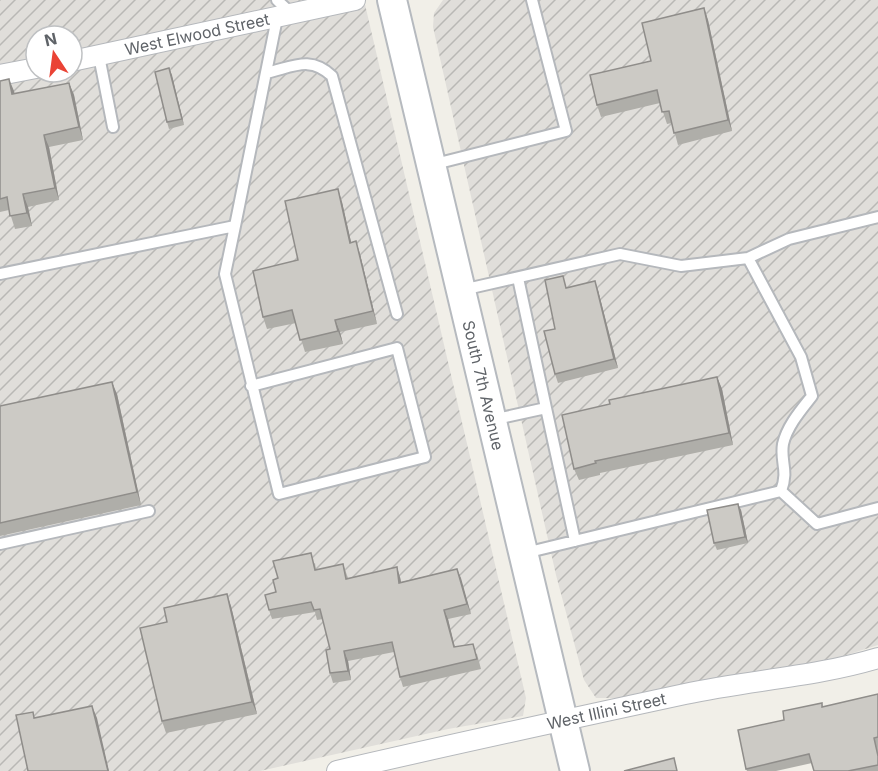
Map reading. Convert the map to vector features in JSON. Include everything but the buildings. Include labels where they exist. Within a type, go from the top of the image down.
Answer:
[{"type":"main road","name":"South 7th Avenue","points":[[392,0],[575,771]]},
{"type":"street","name":"West Elwood Street","points":[[84,59],[282,11],[356,0]]},
{"type":"street","points":[[0,75],[24,70]]},
{"type":"street","name":"West Illini Street","points":[[337,771],[562,719],[609,712],[687,694],[838,670],[878,658]]},
{"type":"lane","points":[[431,165],[566,131],[532,0]]},
{"type":"lane","points":[[251,386],[397,348],[425,457],[279,494],[251,386],[225,274],[266,73],[282,11]]},
{"type":"lane","points":[[99,56],[113,127]]},
{"type":"lane","points":[[266,73],[309,63],[320,65],[332,76],[397,314]]},
{"type":"lane","points":[[461,291],[620,254],[681,266],[748,258],[789,239],[878,217]]},
{"type":"lane","points":[[0,274],[235,226]]},
{"type":"lane","points":[[748,258],[801,357],[812,396],[793,420],[783,445],[786,476],[781,491]]},
{"type":"lane","points":[[518,278],[575,541]]},
{"type":"lane","points":[[492,420],[546,408]]},
{"type":"lane","points":[[781,491],[817,524],[878,508]]},
{"type":"lane","points":[[524,554],[781,491]]},
{"type":"lane","points":[[0,544],[149,511]]},
{"type":"shaded area","points":[[0,0],[364,0],[526,698],[523,716],[448,729],[260,771],[0,771]]},
{"type":"shaded area","points":[[443,0],[878,0],[878,645],[834,659],[628,698],[596,698],[584,680],[556,575],[433,27],[434,13]]}]
